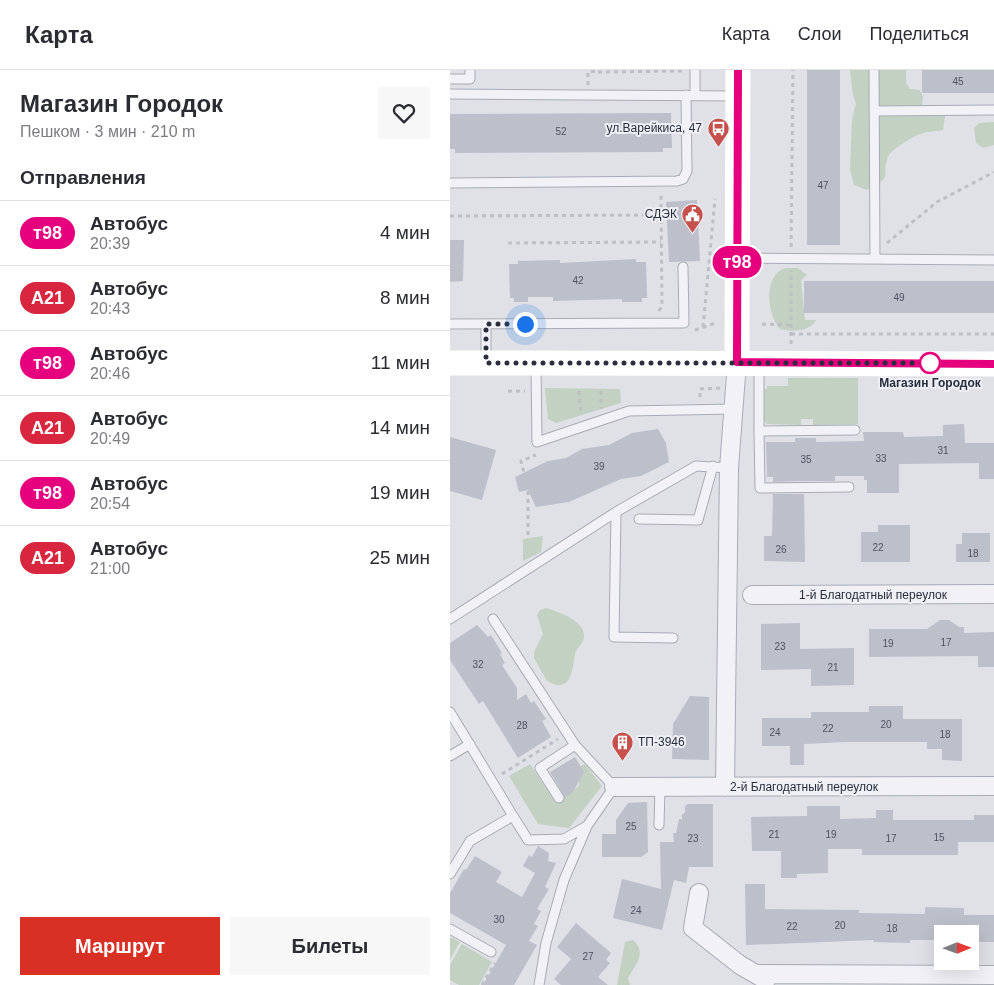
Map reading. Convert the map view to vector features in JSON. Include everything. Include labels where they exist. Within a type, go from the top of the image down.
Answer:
[{"type":"street","points":[[725,787],[721,467],[734,409],[736,388],[748,362],[737,258],[738,70]]},
{"type":"street","points":[[450,363],[748,362],[994,364]]},
{"type":"street","name":"1-й Благодатный переулок","points":[[752,595],[994,594]]},
{"type":"street","name":"2-й Благодатный переулок","points":[[614,788],[994,786]]},
{"type":"street","points":[[699,893],[693,928],[774,985]]},
{"type":"street","points":[[756,974],[828,980],[994,975]]},
{"type":"lane","points":[[450,79],[470,79],[470,70]]},
{"type":"lane","points":[[450,183],[678,181],[683,178],[687,171],[690,95],[695,70]]},
{"type":"lane","points":[[874,70],[875,256]]},
{"type":"lane","points":[[450,94],[738,96]]},
{"type":"lane","points":[[874,111],[994,110]]},
{"type":"lane","points":[[737,258],[791,259],[875,256],[994,260]]},
{"type":"lane","points":[[450,324],[684,323],[683,267]]},
{"type":"lane","points":[[486,324],[486,363]]},
{"type":"lane","points":[[748,362],[759,431],[760,488],[849,487]]},
{"type":"lane","points":[[536,363],[537,442],[629,411],[734,409]]},
{"type":"lane","points":[[759,431],[855,430]]},
{"type":"lane","points":[[450,620],[616,512],[696,466],[721,467],[698,520],[639,519]]},
{"type":"lane","points":[[616,512],[614,637],[673,638]]},
{"type":"lane","points":[[493,619],[575,745],[614,788],[587,826],[564,880],[546,943],[539,985]]},
{"type":"lane","points":[[450,712],[528,840],[564,839],[587,826]]},
{"type":"lane","points":[[450,756],[470,744]]},
{"type":"lane","points":[[559,798],[540,768],[575,745]]},
{"type":"lane","points":[[660,787],[660,825]]},
{"type":"lane","points":[[450,874],[470,841],[514,816]]},
{"type":"lane","points":[[450,929],[491,952]]},
{"type":"path","points":[[588,94],[588,72],[684,70]]},
{"type":"path","points":[[793,70],[790,334],[994,334]]},
{"type":"path","points":[[875,256],[937,202],[994,172]]},
{"type":"path","points":[[716,197],[703,327],[716,323]]},
{"type":"path","points":[[450,216],[661,214],[662,306],[656,314]]},
{"type":"path","points":[[508,243],[661,242]]},
{"type":"path","points":[[762,324],[791,326]]},
{"type":"path","points":[[700,410],[700,389],[736,388]]},
{"type":"path","points":[[508,391],[536,391]]},
{"type":"path","points":[[579,391],[581,418],[588,416]]},
{"type":"path","points":[[601,391],[601,412]]},
{"type":"path","points":[[594,414],[609,409]]},
{"type":"path","points":[[528,535],[528,488],[521,461],[539,454]]},
{"type":"path","points":[[492,781],[567,733]]},
{"type":"path","points":[[482,985],[498,957],[491,952]]},
{"type":"green space","points":[[850,70],[906,70],[906,82],[910,89],[920,90],[923,97],[921,115],[942,114],[945,116],[943,130],[919,134],[893,151],[888,157],[884,179],[867,190],[854,185],[850,169],[852,119],[856,104]]},
{"type":"green space","points":[[994,122],[994,145],[983,148],[976,143],[974,128],[979,123]]},
{"type":"green space","points":[[785,268],[798,268],[807,275],[801,280],[805,320],[816,320],[805,329],[789,331],[780,329],[772,315],[769,296],[770,287],[778,272]]},
{"type":"green space","points":[[788,378],[858,378],[858,424],[813,425],[813,419],[801,419],[801,425],[767,424],[762,419],[761,389],[767,389],[767,386],[788,386]]},
{"type":"green space","points":[[545,388],[620,389],[621,403],[556,423],[548,419]]},
{"type":"green space","points":[[543,536],[541,552],[523,561],[523,539]]},
{"type":"green space","points":[[546,608],[578,623],[584,634],[583,641],[576,652],[569,678],[566,683],[561,685],[547,681],[534,658],[534,652],[543,634],[537,615],[540,610]]},
{"type":"green space","points":[[530,764],[555,802],[579,786],[579,767],[585,764],[602,786],[569,828],[538,824],[509,776]]},
{"type":"green space","points":[[450,937],[460,942],[450,959]]},
{"type":"green space","points":[[633,940],[640,954],[628,978],[630,985],[617,985],[625,942]]},
{"type":"green space","points":[[462,944],[492,962],[479,985],[459,985],[450,980],[450,965]]},
{"type":"building","points":[[807,70],[840,70],[840,245],[807,245]]},
{"type":"building","points":[[922,70],[994,70],[994,93],[922,93]]},
{"type":"building","points":[[671,113],[672,148],[663,148],[663,152],[455,153],[455,149],[450,149],[450,114]]},
{"type":"building","points":[[697,200],[700,261],[669,262],[666,202]]},
{"type":"building","points":[[450,240],[464,240],[463,281],[450,282]]},
{"type":"building","points":[[636,259],[636,262],[646,262],[647,298],[642,298],[642,302],[622,302],[622,299],[553,301],[553,297],[528,297],[528,302],[514,302],[514,298],[510,298],[509,264],[518,264],[518,261],[560,260],[560,263]]},
{"type":"building","points":[[804,281],[994,281],[994,313],[804,313]]},
{"type":"building","points":[[964,424],[965,443],[994,443],[994,479],[979,479],[979,463],[899,464],[899,493],[867,493],[867,480],[864,480],[864,476],[835,476],[835,481],[773,482],[773,477],[767,477],[766,442],[795,442],[795,438],[816,438],[816,442],[864,441],[863,432],[903,432],[904,437],[943,436],[943,425]]},
{"type":"building","points":[[658,429],[666,443],[669,462],[641,476],[621,479],[569,502],[536,507],[528,490],[519,492],[515,477],[548,461],[566,458],[582,449],[609,445],[632,433]]},
{"type":"building","points":[[450,437],[496,450],[482,500],[450,491]]},
{"type":"building","points":[[773,494],[804,494],[805,562],[764,561],[764,536],[772,536]]},
{"type":"building","points":[[878,525],[910,525],[910,562],[861,562],[861,532],[878,532]]},
{"type":"building","points":[[962,533],[990,533],[990,562],[956,562],[956,544],[962,544]]},
{"type":"building","points":[[940,620],[949,620],[959,627],[964,627],[964,633],[994,632],[994,667],[978,667],[978,656],[869,657],[869,629],[927,629]]},
{"type":"building","points":[[800,623],[800,649],[854,648],[854,685],[811,686],[811,669],[761,670],[761,624]]},
{"type":"building","points":[[477,625],[488,637],[491,635],[502,653],[500,654],[505,663],[502,665],[517,688],[517,700],[526,694],[531,703],[534,701],[546,719],[542,721],[551,737],[518,758],[483,701],[479,704],[450,660],[450,643]]},
{"type":"building","points":[[690,696],[709,697],[709,760],[672,759],[673,724]]},
{"type":"building","points":[[869,706],[903,706],[903,719],[962,719],[962,761],[942,760],[942,749],[927,749],[927,742],[845,742],[804,744],[804,765],[790,765],[790,746],[762,746],[762,718],[811,718],[811,712],[869,712]]},
{"type":"building","points":[[575,757],[584,772],[573,792],[565,797],[550,772]]},
{"type":"building","points":[[647,802],[648,852],[641,857],[602,857],[602,834],[616,834],[616,820],[628,803]]},
{"type":"building","points":[[688,804],[713,804],[713,867],[689,867],[686,883],[674,880],[662,930],[613,918],[622,879],[661,889],[660,842],[674,842],[673,833],[676,833],[679,819],[682,819],[682,814],[685,813],[685,806]]},
{"type":"building","points":[[807,806],[840,806],[840,819],[876,818],[876,810],[893,810],[893,820],[974,820],[974,815],[994,815],[994,842],[958,842],[958,855],[862,855],[862,849],[828,849],[828,873],[797,874],[797,878],[781,878],[781,851],[752,851],[751,817],[807,816]]},
{"type":"building","points":[[538,846],[549,853],[548,861],[556,863],[545,887],[549,889],[537,909],[541,911],[534,924],[538,926],[529,941],[537,945],[514,985],[483,985],[506,945],[450,913],[450,893],[464,869],[466,870],[475,856],[502,872],[496,882],[522,897],[535,873],[523,866],[529,855],[532,857]]},
{"type":"building","points":[[745,884],[765,884],[765,909],[859,910],[859,913],[925,914],[925,907],[964,908],[964,915],[994,915],[994,942],[979,942],[979,925],[934,925],[934,940],[910,940],[910,943],[873,942],[874,940],[746,945]]},
{"type":"building","points":[[576,923],[611,953],[606,960],[610,963],[598,977],[608,985],[561,985],[554,979],[571,959],[557,947]]},
{"type":"bus line","name":"т98","points":[[738,70],[737,362],[994,364]]},
{"type":"place","name":"ул.Варейкиса, 47","points":[[718,147]]},
{"type":"place","name":"СДЭК","points":[[693,233]]},
{"type":"place","name":"Магазин Городок","points":[[930,363]]},
{"type":"place","name":"ТП-3946","points":[[622,761]]},
{"type":"route","points":[[525,324],[486,324],[486,363],[930,363]]}]
